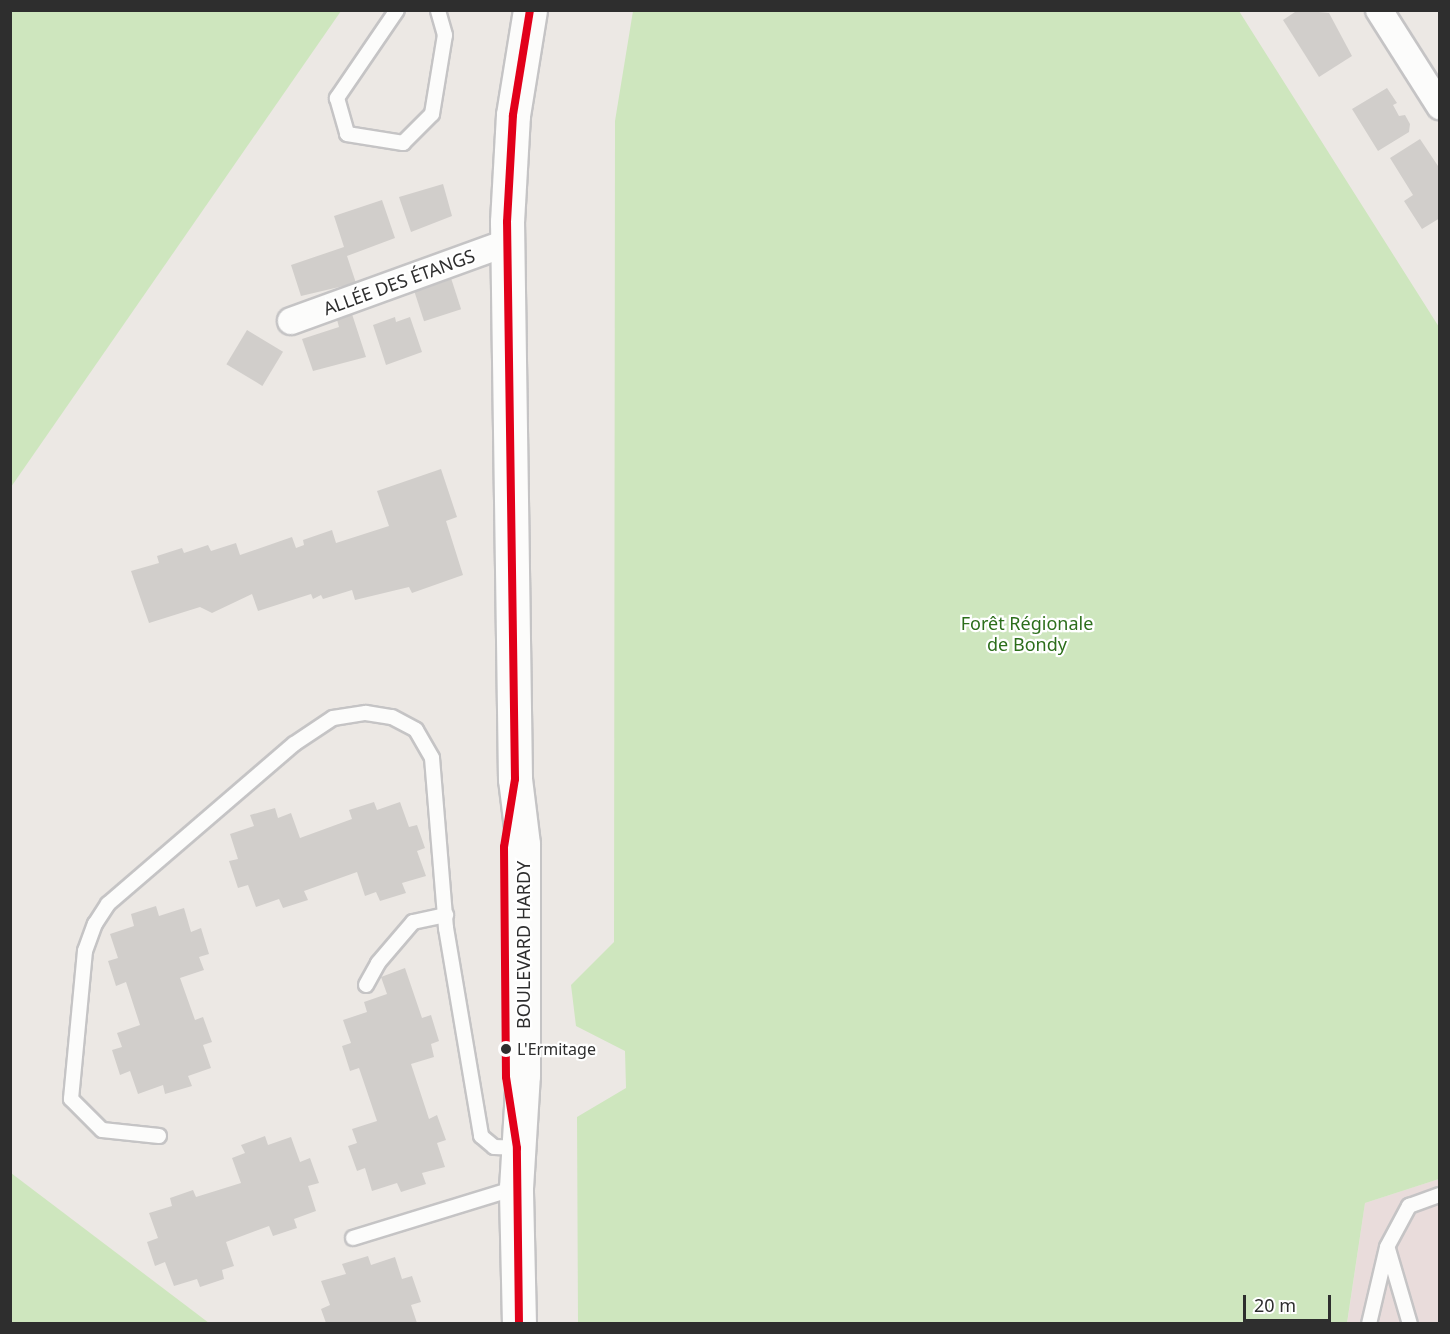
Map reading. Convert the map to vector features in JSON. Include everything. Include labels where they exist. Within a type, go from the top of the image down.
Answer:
[{"type":"street","name":"BOULEVARD HARDY","points":[[519,1323],[516,1188],[523,1076],[523,844],[515,779],[507,243],[513,115],[530,10]]},
{"type":"street","points":[[1379,10],[1440,106]]},
{"type":"street","name":"ALLÉE DES ÉTANGS","points":[[291,321],[507,243]]},
{"type":"lane","points":[[397,10],[337,98],[347,134],[404,143],[432,114],[445,35],[438,10]]},
{"type":"lane","points":[[159,1136],[102,1130],[70,1099],[85,951],[95,924],[108,904],[294,744],[333,718],[366,713],[392,717],[416,730],[432,758],[446,915],[464,1048],[481,1136],[494,1146],[517,1148]]},
{"type":"lane","points":[[366,985],[378,963],[413,922],[446,915]]},
{"type":"lane","points":[[353,1238],[516,1188]]},
{"type":"lane","points":[[1369,1323],[1387,1247],[1410,1206],[1440,1196]]},
{"type":"lane","points":[[1387,1247],[1410,1323]]},
{"type":"shaded area","points":[[1439,1179],[1439,1323],[1347,1324],[1365,1203]]},
{"type":"green space","points":[[10,11],[341,11],[11,487]]},
{"type":"green space","name":"Forêt Régionale de Bondy","points":[[633,11],[1239,11],[1439,327],[1439,1179],[1365,1203],[1347,1323],[578,1323],[577,1117],[626,1088],[625,1051],[576,1026],[571,985],[614,942],[615,121]]},
{"type":"green space","points":[[11,1173],[209,1323],[11,1323]]},
{"type":"building","points":[[1298,10],[1329,13],[1352,56],[1319,77],[1283,20]]},
{"type":"building","points":[[1387,88],[1397,103],[1393,105],[1399,116],[1405,115],[1410,124],[1409,132],[1378,151],[1352,109]]},
{"type":"building","points":[[1420,139],[1440,169],[1440,218],[1422,229],[1404,201],[1413,195],[1390,158]]},
{"type":"building","points":[[443,184],[452,216],[411,232],[399,197]]},
{"type":"building","points":[[382,200],[395,238],[347,256],[356,283],[301,296],[291,265],[344,247],[334,216]]},
{"type":"building","points":[[450,275],[461,309],[424,321],[413,287]]},
{"type":"building","points":[[351,311],[366,357],[313,371],[302,339],[339,327],[336,316]]},
{"type":"building","points":[[395,317],[396,322],[410,317],[422,352],[386,365],[373,325]]},
{"type":"building","points":[[247,330],[283,352],[262,386],[226,364]]},
{"type":"building","points":[[441,469],[457,517],[446,521],[463,575],[412,593],[409,587],[355,600],[352,590],[323,599],[321,595],[313,599],[311,594],[258,611],[252,594],[212,613],[200,607],[149,623],[131,571],[159,563],[157,556],[182,548],[184,553],[208,545],[211,551],[236,543],[240,555],[292,537],[296,548],[304,545],[303,540],[332,530],[336,543],[389,526],[377,491]]},
{"type":"building","points":[[374,802],[377,810],[400,802],[409,827],[417,825],[425,848],[417,851],[426,876],[402,883],[406,893],[380,901],[376,892],[365,896],[357,872],[304,891],[308,900],[283,908],[279,899],[256,907],[248,885],[238,888],[229,861],[238,859],[230,834],[254,826],[250,815],[275,808],[278,818],[291,813],[300,838],[352,819],[349,810]]},
{"type":"building","points":[[156,906],[159,916],[184,908],[191,932],[201,928],[209,954],[199,957],[204,970],[180,978],[195,1020],[203,1017],[212,1042],[203,1045],[211,1068],[188,1076],[192,1086],[165,1094],[163,1085],[138,1094],[130,1071],[120,1075],[112,1050],[122,1047],[117,1033],[140,1025],[126,982],[116,986],[108,961],[118,958],[110,934],[134,926],[131,914]]},
{"type":"building","points":[[405,968],[422,1018],[431,1015],[439,1041],[431,1044],[434,1057],[411,1064],[429,1119],[437,1115],[446,1140],[437,1143],[445,1167],[422,1173],[426,1184],[401,1192],[397,1183],[372,1191],[365,1168],[357,1171],[348,1146],[357,1143],[352,1129],[377,1121],[359,1068],[350,1071],[342,1046],[351,1043],[343,1020],[367,1012],[364,1002],[387,994],[381,977]]},
{"type":"building","points":[[265,1136],[268,1145],[291,1137],[300,1162],[310,1158],[319,1183],[308,1186],[316,1211],[294,1219],[297,1228],[273,1236],[269,1226],[226,1242],[234,1266],[222,1270],[224,1279],[200,1287],[197,1279],[174,1286],[165,1262],[155,1266],[147,1242],[158,1238],[149,1213],[172,1206],[170,1198],[193,1190],[196,1197],[241,1183],[232,1158],[245,1153],[241,1145]]},
{"type":"building","points":[[368,1256],[371,1265],[395,1257],[402,1279],[412,1276],[421,1302],[411,1305],[417,1323],[326,1323],[321,1309],[330,1305],[321,1281],[346,1274],[342,1264]]},
{"type":"transit line","points":[[519,1324],[517,1148],[506,1077],[504,847],[515,779],[507,222],[513,115],[530,10]]},
{"type":"place","name":"L'Ermitage","points":[[506,1049]]}]
